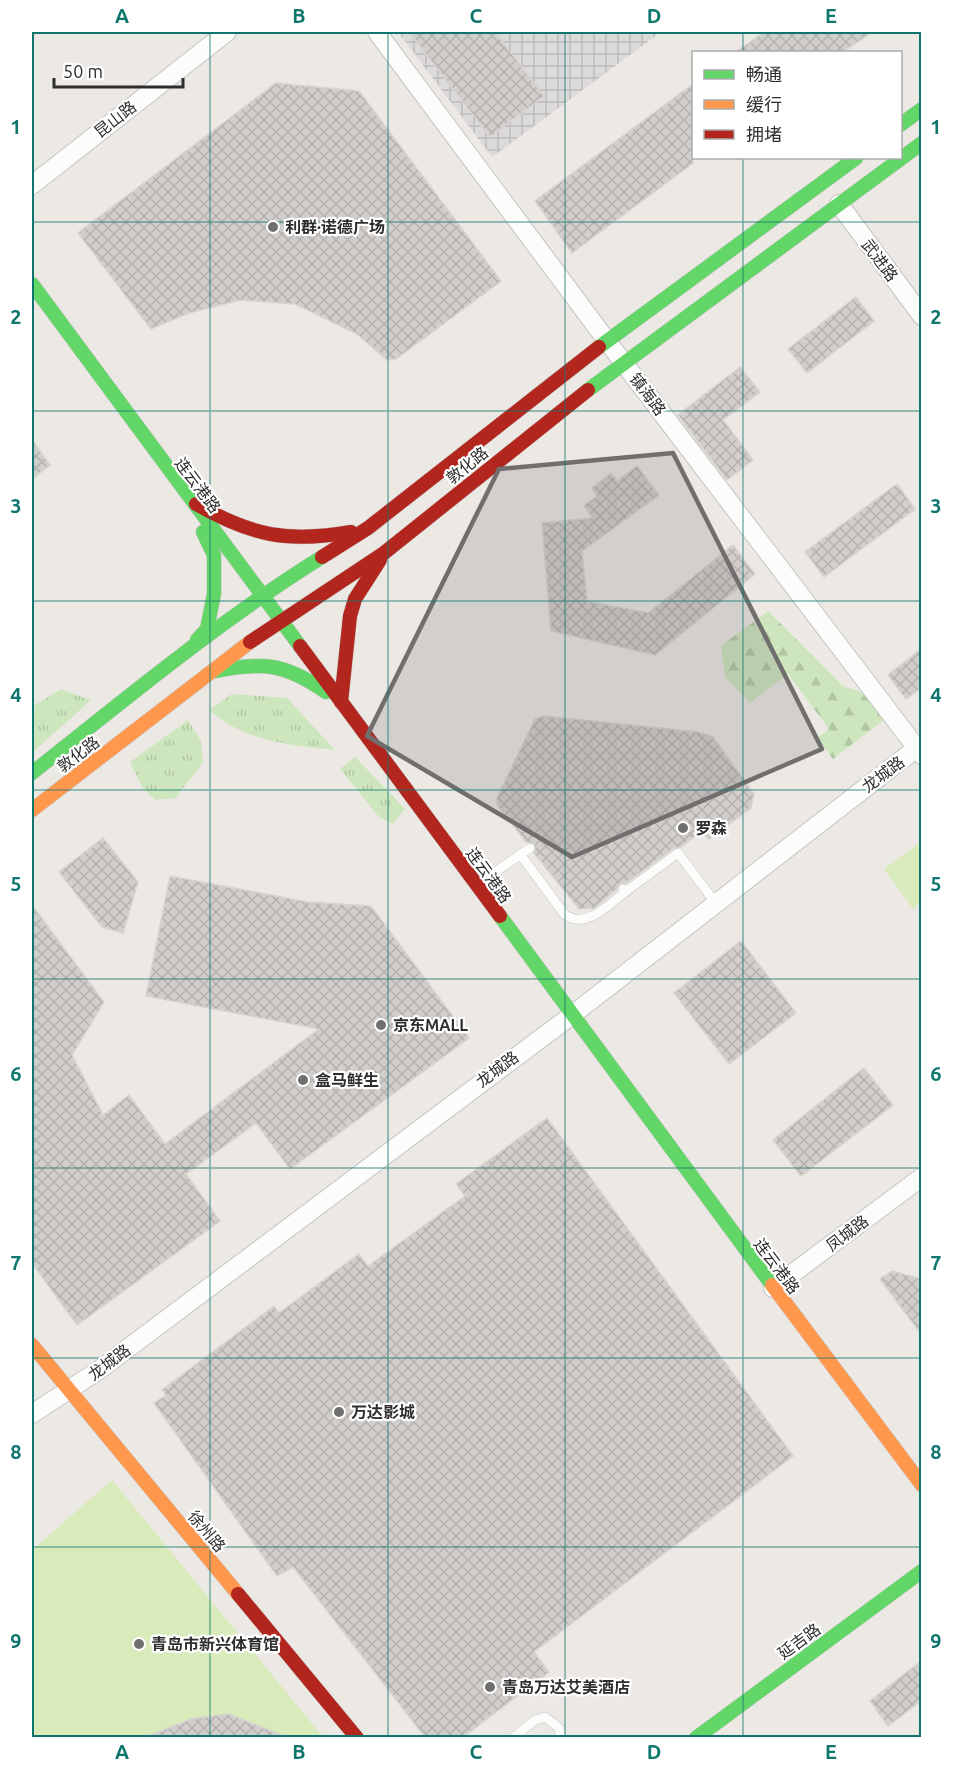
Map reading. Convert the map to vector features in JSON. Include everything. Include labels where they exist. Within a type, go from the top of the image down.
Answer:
[{"type":"main road","points":[[902,124],[921,110]]},
{"type":"main road","name":"敦化路","points":[[902,157],[921,143]]},
{"type":"main road","name":"敦化路","points":[[32,773],[191,647],[261,595],[368,528],[607,341],[855,159]]},
{"type":"main road","name":"敦化路","points":[[32,810],[205,674],[279,621],[384,553],[623,362],[899,159]]},
{"type":"main road","name":"连云港路","points":[[32,284],[186,498],[477,885],[772,1288],[921,1485]]},
{"type":"main road","points":[[186,498],[245,531],[289,539],[324,538],[368,528]]},
{"type":"main road","points":[[186,498],[214,555],[214,594],[207,629],[191,647]]},
{"type":"main road","points":[[205,674],[247,664],[275,664],[309,679],[340,702],[350,616],[355,599],[384,553]]},
{"type":"main road","name":"徐州路","points":[[32,1345],[357,1737]]},
{"type":"main road","name":"延吉路","points":[[696,1737],[921,1571]]},
{"type":"street","name":"昆山路","points":[[32,185],[227,32]]},
{"type":"street","name":"镇海路","points":[[377,32],[607,341],[920,749]]},
{"type":"street","name":"武进路","points":[[839,204],[921,316]]},
{"type":"street","name":"龙城路","points":[[32,1414],[70,1391],[572,1015],[715,902],[920,749]]},
{"type":"street","name":"凤城路","points":[[772,1288],[921,1178]]},
{"type":"lane","points":[[477,885],[530,848]]},
{"type":"lane","points":[[520,854],[565,915],[572,919],[587,919],[678,853],[715,902]]},
{"type":"lane","points":[[513,1737],[535,1720],[545,1717],[559,1728],[561,1737]]},
{"type":"highlighted area","points":[[673,453],[822,749],[572,857],[367,736],[499,469]]},
{"type":"shaded area","points":[[398,32],[661,32],[492,157]]},
{"type":"green space","points":[[768,611],[843,686],[864,693],[884,720],[833,759],[817,738],[829,729],[788,674],[750,703],[725,677],[721,646]]},
{"type":"green space","points":[[61,689],[91,700],[32,753],[32,707]]},
{"type":"green space","points":[[232,694],[287,698],[335,750],[268,740],[223,721],[209,710]]},
{"type":"green space","points":[[188,720],[201,741],[203,763],[175,798],[155,800],[142,787],[130,762]]},
{"type":"green space","points":[[355,757],[405,809],[393,824],[379,817],[340,769]]},
{"type":"green space","points":[[921,842],[921,902],[913,909],[884,869]]},
{"type":"green space","name":"青岛市新兴体育馆","points":[[112,1480],[323,1737],[32,1738],[32,1550]]},
{"type":"building","points":[[409,32],[495,32],[544,96],[490,137]]},
{"type":"building","points":[[764,32],[872,32],[844,51],[737,51]]},
{"type":"building","name":"利群·诺德广场","points":[[276,83],[359,91],[501,281],[396,359],[387,360],[357,334],[295,304],[241,300],[189,313],[151,329],[78,233]]},
{"type":"building","points":[[692,85],[693,163],[572,253],[535,201]]},
{"type":"building","points":[[856,297],[874,321],[807,373],[788,349]]},
{"type":"building","points":[[740,367],[760,392],[723,420],[753,460],[727,480],[678,415]]},
{"type":"building","points":[[32,440],[50,465],[32,479]]},
{"type":"building","points":[[637,466],[659,495],[582,551],[587,601],[648,613],[733,545],[755,574],[655,655],[551,631],[542,523],[593,518],[584,506],[597,496],[592,488],[611,473],[617,481]]},
{"type":"building","points":[[897,484],[915,509],[824,577],[805,552]]},
{"type":"building","points":[[921,649],[921,688],[906,699],[888,675]]},
{"type":"building","points":[[544,716],[698,732],[713,737],[754,794],[751,808],[709,839],[701,832],[681,847],[674,848],[626,883],[619,884],[616,890],[594,908],[579,909],[534,853],[535,844],[526,842],[497,805],[497,798],[535,719]]},
{"type":"building","points":[[103,838],[138,882],[123,933],[102,927],[59,872]]},
{"type":"building","points":[[170,876],[308,902],[371,906],[469,1038],[290,1169],[256,1123],[186,1174],[220,1221],[77,1325],[32,1263],[32,905],[104,1002],[72,1055],[103,1115],[129,1095],[165,1144],[319,1029],[146,996]]},
{"type":"building","points":[[741,941],[796,1013],[729,1064],[674,993]]},
{"type":"building","points":[[864,1068],[893,1105],[801,1176],[773,1140]]},
{"type":"building","points":[[547,1118],[793,1456],[534,1652],[549,1672],[463,1737],[425,1737],[293,1567],[277,1576],[154,1403],[166,1395],[162,1390],[274,1306],[279,1313],[359,1254],[368,1266],[465,1196],[456,1184]]},
{"type":"building","points":[[892,1271],[921,1279],[921,1334],[880,1279]]},
{"type":"building","points":[[921,1661],[921,1701],[888,1726],[870,1701]]},
{"type":"building","points":[[228,1714],[287,1737],[146,1737],[191,1719]]},
{"type":"traffic: fast","points":[[902,124],[922,109]]},
{"type":"traffic: fast","points":[[902,158],[922,143]]},
{"type":"traffic: fast","points":[[599,347],[855,159]]},
{"type":"traffic: fast","points":[[588,390],[900,159]]},
{"type":"traffic: fast","points":[[32,284],[300,646]]},
{"type":"traffic: fast","points":[[197,640],[207,629],[214,594],[214,555],[203,532]]},
{"type":"traffic: fast","points":[[32,773],[210,634],[322,557]]},
{"type":"traffic: fast","points":[[216,671],[247,666],[274,667],[299,676],[326,692]]},
{"type":"traffic: fast","points":[[500,916],[772,1285]]},
{"type":"traffic: fast","points":[[696,1738],[922,1571]]},
{"type":"traffic: slow","points":[[32,810],[250,642]]},
{"type":"traffic: slow","points":[[772,1285],[922,1485]]},
{"type":"traffic: slow","points":[[32,1345],[238,1594]]},
{"type":"traffic: jam","points":[[322,557],[368,528],[599,347]]},
{"type":"traffic: jam","points":[[250,642],[384,553],[588,390]]},
{"type":"traffic: jam","points":[[196,504],[235,523],[271,534],[308,537],[351,532]]},
{"type":"traffic: jam","points":[[341,702],[350,616],[355,599],[380,560]]},
{"type":"traffic: jam","points":[[300,646],[500,916]]},
{"type":"traffic: jam","points":[[238,1594],[357,1738]]},
{"type":"place","name":"利群·诺德广场","points":[[273,227]]},
{"type":"place","name":"罗森","points":[[683,828]]},
{"type":"place","name":"京东MALL","points":[[381,1025]]},
{"type":"place","name":"盒马鲜生","points":[[303,1080]]},
{"type":"place","name":"万达影城","points":[[339,1412]]},
{"type":"place","name":"青岛市新兴体育馆","points":[[139,1644]]},
{"type":"place","name":"青岛万达艾美酒店","points":[[490,1687]]}]
